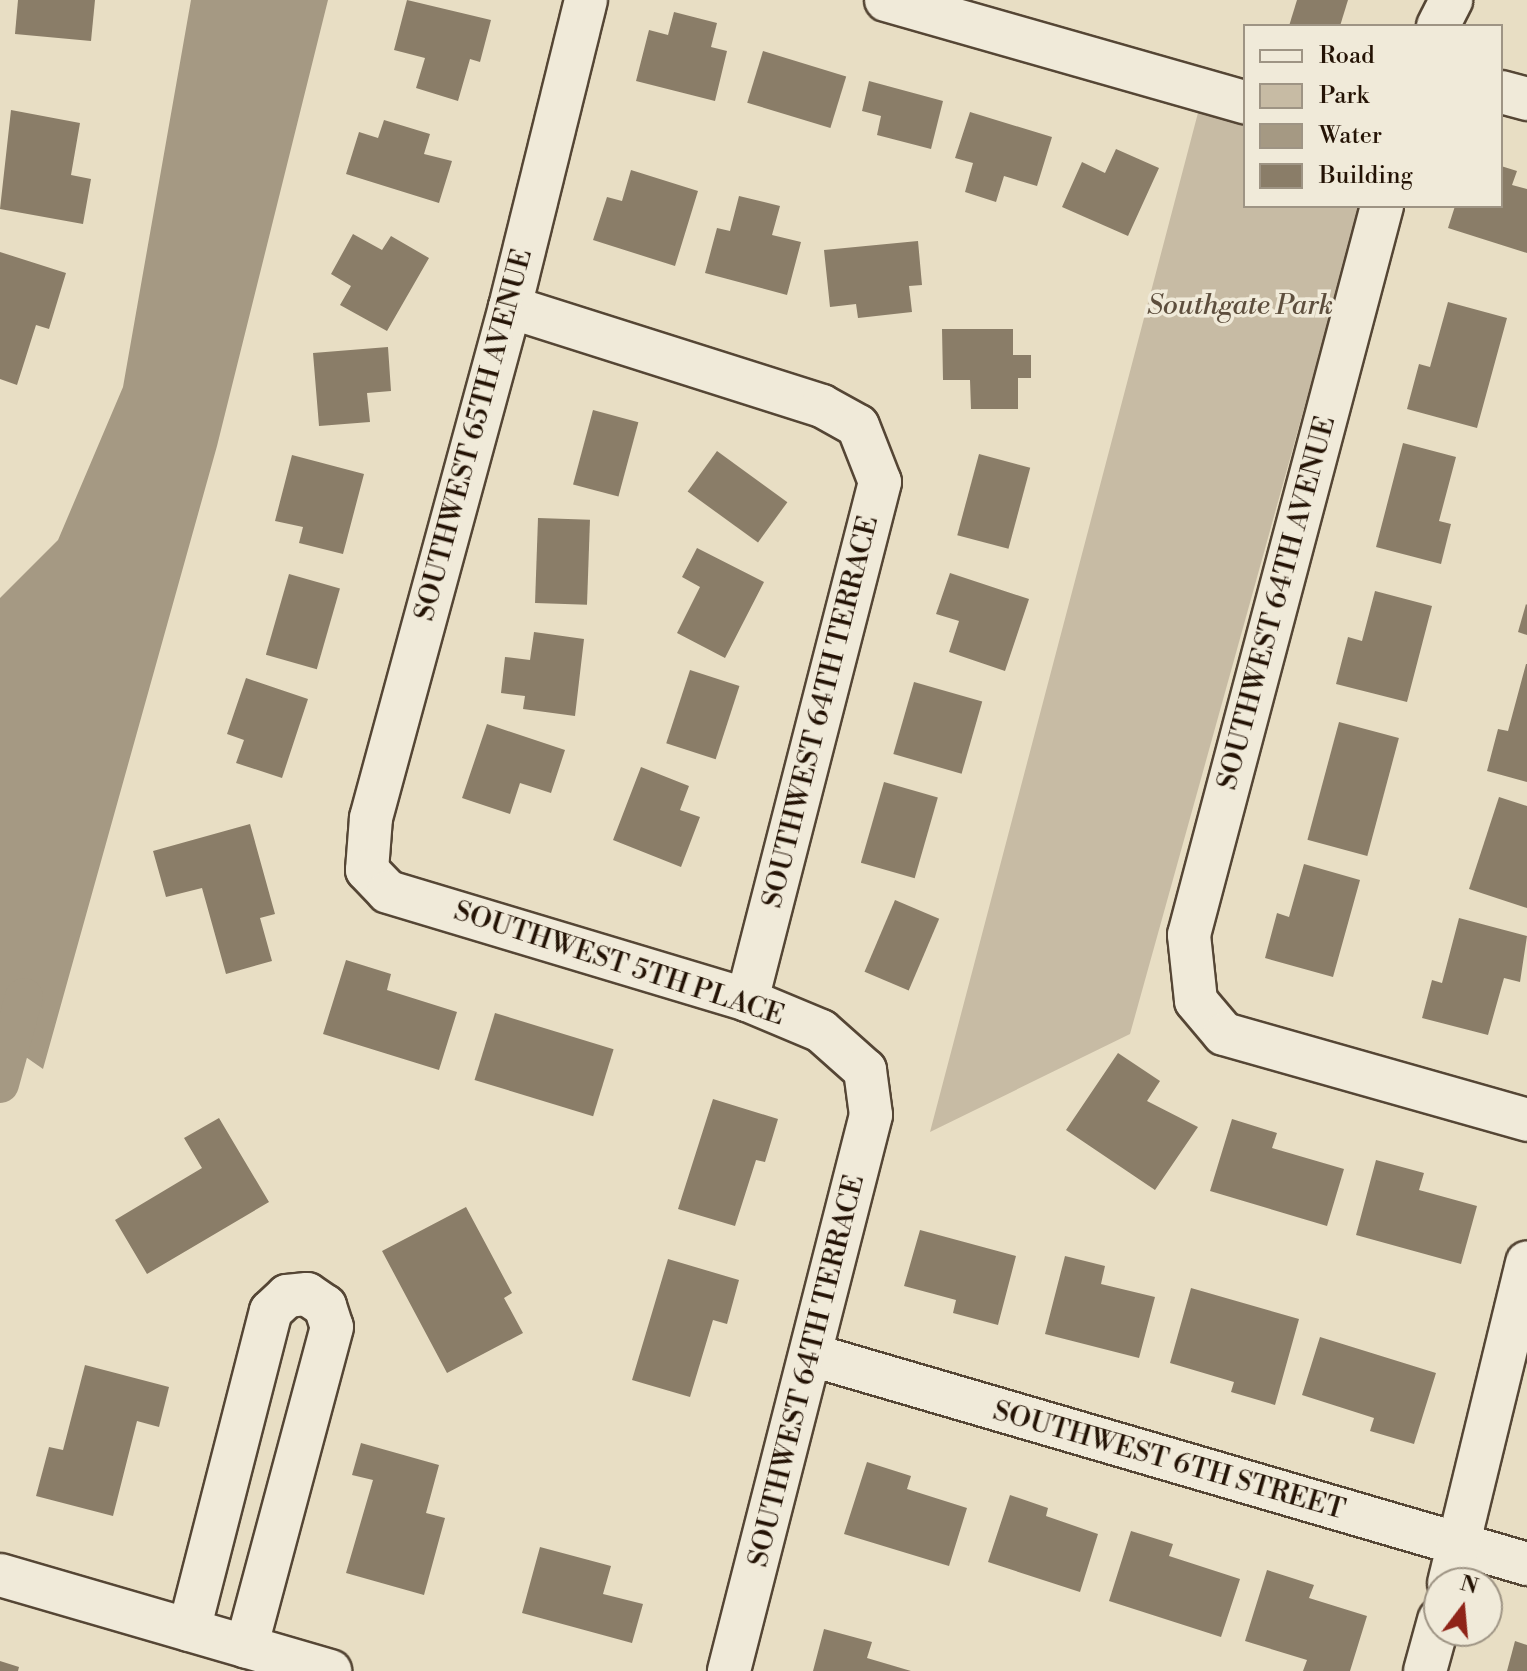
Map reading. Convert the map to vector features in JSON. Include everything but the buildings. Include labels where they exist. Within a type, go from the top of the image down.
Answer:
[{"type":"street","name":"SOUTHWEST 65TH AVENUE","points":[[367,870],[371,818],[510,307],[586,0]]},
{"type":"street","points":[[886,0],[1002,16],[1243,101]]},
{"type":"street","points":[[1439,24],[1451,0]]},
{"type":"street","points":[[1503,93],[1527,99]]},
{"type":"street","name":"SOUTHWEST 64TH AVENUE","points":[[1381,208],[1189,935],[1196,1001],[1224,1034],[1527,1120]]},
{"type":"street","name":"SOUTHWEST 64TH TERRACE","points":[[510,307],[822,406],[858,426],[880,482],[747,1000]]},
{"type":"street","name":"SOUTHWEST 5TH PLACE","points":[[367,870],[388,892],[747,1000],[821,1031],[865,1070]]},
{"type":"street","name":"SOUTHWEST 64TH TERRACE","points":[[729,1671],[871,1115],[865,1070]]},
{"type":"street","points":[[1454,1565],[1527,1262]]},
{"type":"street","points":[[189,1630],[271,1311],[287,1296],[307,1294],[325,1306],[332,1327],[246,1647]]},
{"type":"street","name":"SOUTHWEST 6TH STREET","points":[[812,1355],[1454,1565],[1527,1564]]},
{"type":"street","points":[[0,1575],[330,1671]]},
{"type":"street","points":[[1425,1671],[1432,1647]]},
{"type":"green space","name":"Southgate Park","points":[[1199,109],[1243,122],[1243,208],[1359,208],[1130,1034],[930,1132]]},
{"type":"water","points":[[191,0],[328,0],[217,446],[43,1069],[0,1039],[0,598],[58,540],[123,387]]},
{"type":"waterway","points":[[0,1084],[24,997]]}]
